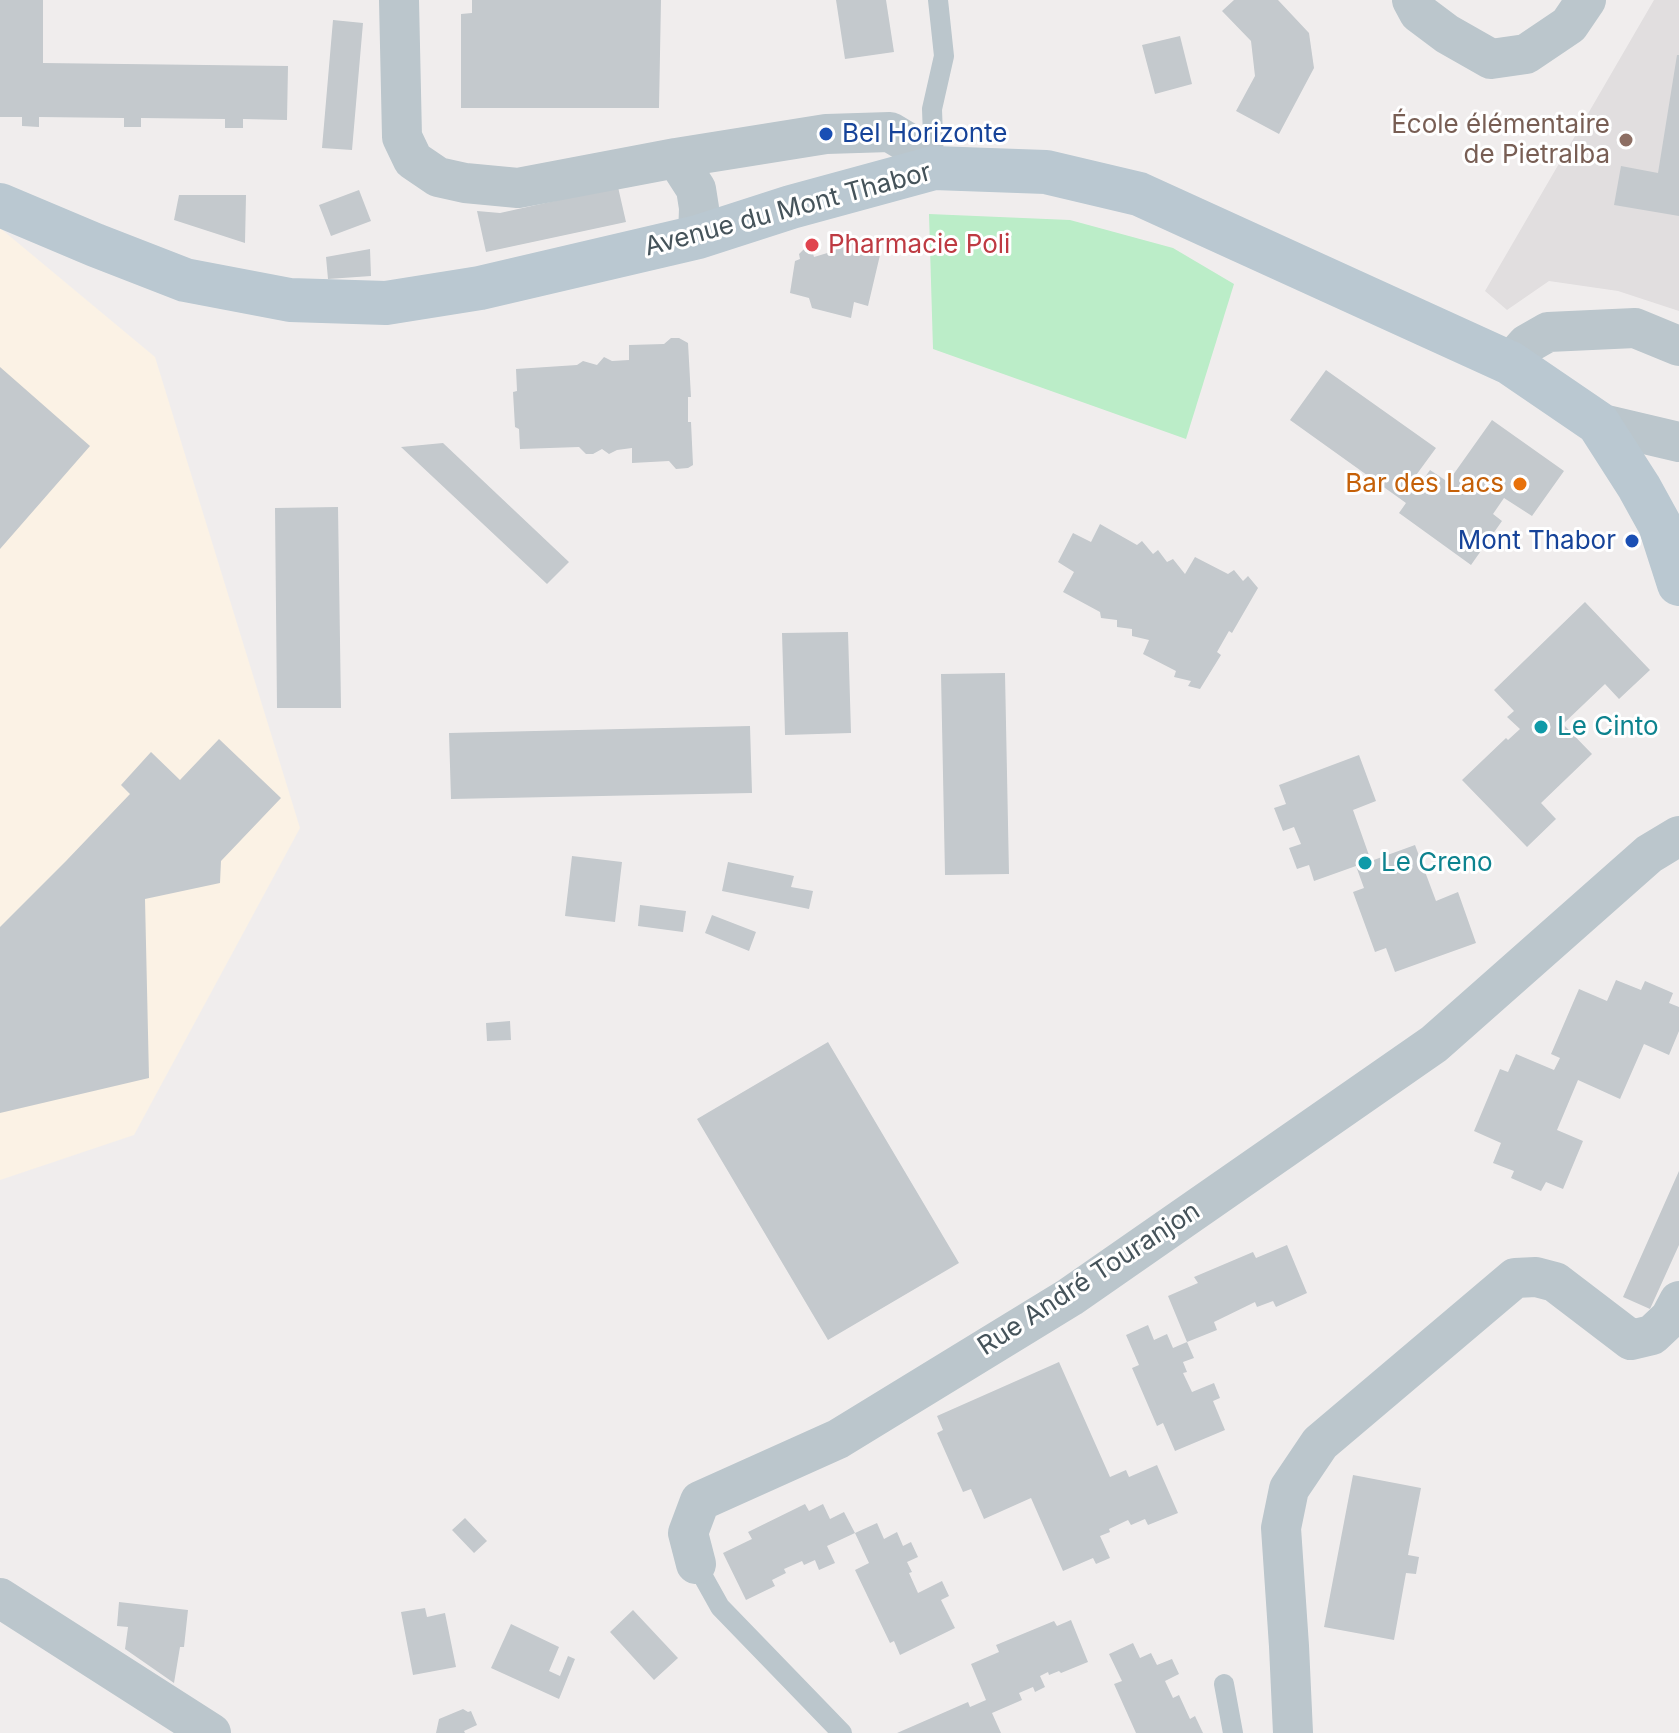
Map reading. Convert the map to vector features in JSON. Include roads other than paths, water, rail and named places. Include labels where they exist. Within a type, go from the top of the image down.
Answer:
[{"type":"street","points":[[399,0],[402,137],[413,160],[438,177],[518,188],[826,134],[890,132],[910,144],[934,168]]},
{"type":"street","points":[[1412,0],[1419,13],[1491,59],[1526,54],[1569,25],[1586,0]]},
{"type":"street","points":[[676,158],[696,189],[698,237]]},
{"type":"street","name":"Avenue du Mont Thabor","points":[[0,205],[185,280],[290,300],[386,303],[480,288],[698,237],[791,207],[934,168],[1046,172],[1139,194],[1510,363],[1598,423],[1660,525],[1679,584]]},
{"type":"street","points":[[1510,363],[1527,344],[1548,332],[1635,328],[1679,346]]},
{"type":"street","points":[[1598,423],[1679,442]]},
{"type":"street","name":"Rue André Touranjon","points":[[696,1564],[688,1533],[700,1501],[838,1439],[1070,1297],[1434,1044],[1649,854],[1679,836]]},
{"type":"street","points":[[1293,1733],[1281,1528],[1289,1489],[1320,1443],[1515,1278],[1536,1277],[1555,1282],[1631,1340],[1652,1335],[1670,1318],[1679,1301]]},
{"type":"street","points":[[0,1598],[211,1733]]},
{"type":"lane","points":[[934,168],[932,109],[944,56],[938,0]]},
{"type":"lane","name":"Rue André Touranjon","points":[[696,1564],[720,1607],[842,1733]]},
{"type":"lane","points":[[1224,1684],[1233,1733]]},
{"type":"place","name":"Bel Horizonte","points":[[826,134]]},
{"type":"place","name":"École élémentaire de Pietralba","points":[[1626,140]]},
{"type":"place","name":"Pharmacie Poli","points":[[812,245]]},
{"type":"place","name":"Bar des Lacs","points":[[1520,484]]},
{"type":"place","name":"Mont Thabor","points":[[1632,541]]},
{"type":"place","name":"Le Cinto","points":[[1541,727]]},
{"type":"place","name":"Le Creno","points":[[1365,863]]}]
